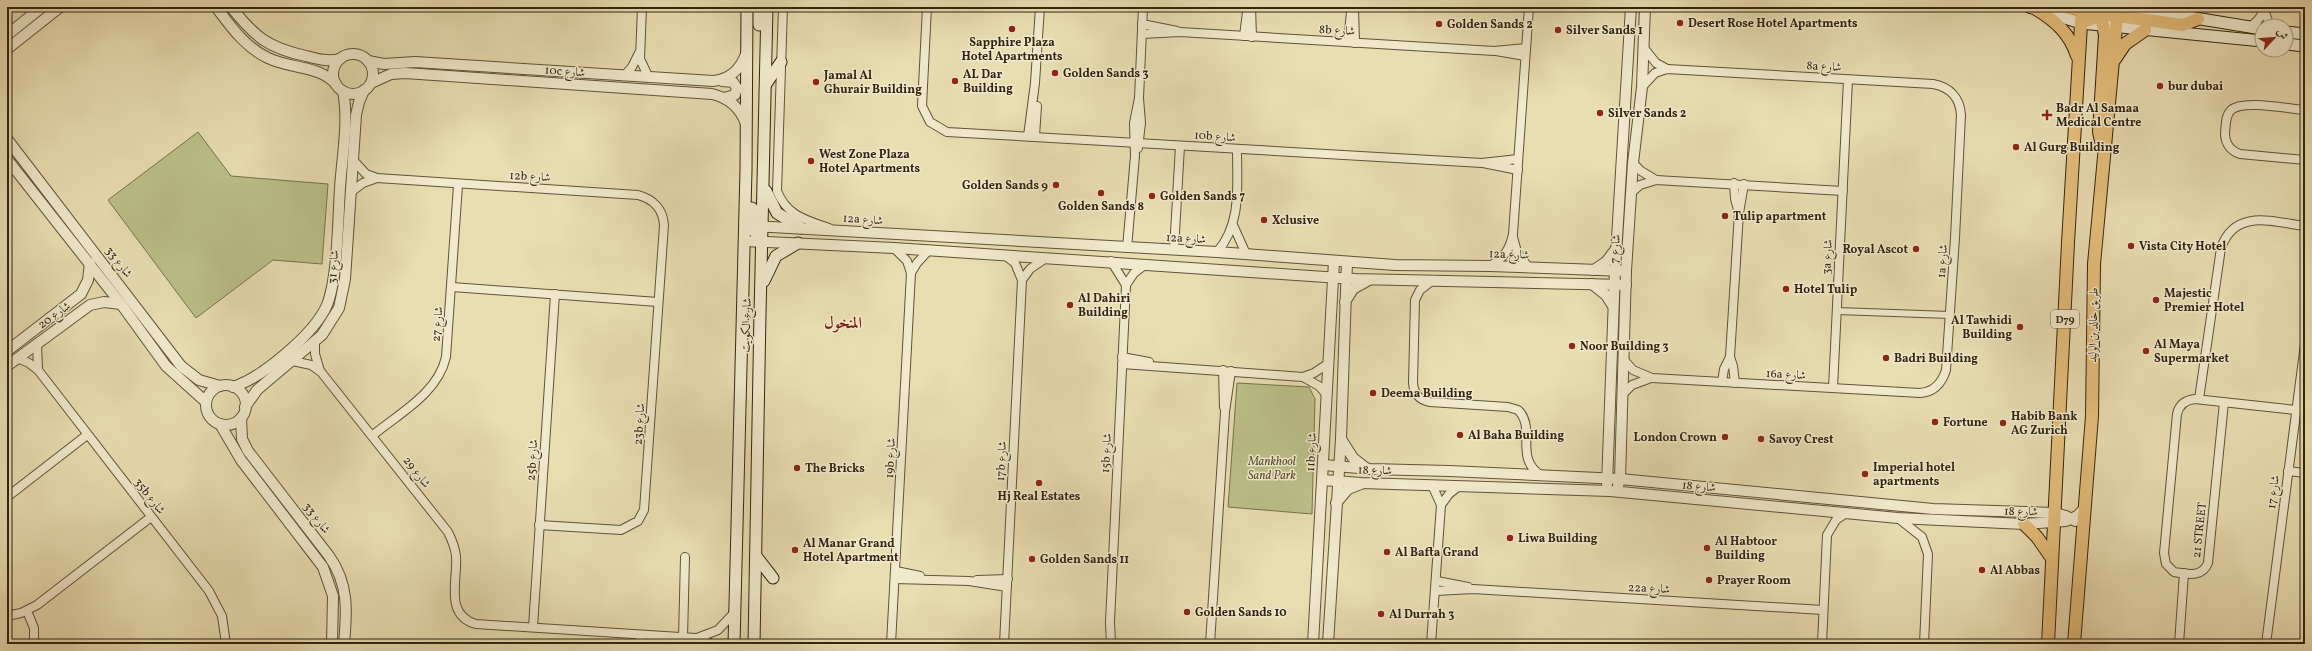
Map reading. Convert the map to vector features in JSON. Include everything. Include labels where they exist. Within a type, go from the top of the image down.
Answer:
[{"type":"main road","points":[[747,7],[746,170],[751,182],[753,226]]},
{"type":"main road","points":[[760,7],[759,55],[766,70]]},
{"type":"main road","name":"شارع الكويت","points":[[734,644],[744,241],[753,226],[764,185],[767,7]]},
{"type":"main road","points":[[2065,7],[2094,13],[2116,14],[2145,30],[2254,40]]},
{"type":"main road","points":[[2128,7],[2254,28]]},
{"type":"main road","points":[[2032,8],[2116,14],[2183,25],[2191,24],[2198,19]]},
{"type":"main road","points":[[2032,8],[2057,23],[2066,32],[2074,47],[2079,64]]},
{"type":"main road","points":[[2094,13],[2105,34],[2099,132],[2101,140],[2106,146]]},
{"type":"main road","name":"D79","points":[[2048,644],[2051,557],[2079,64],[2094,13]]},
{"type":"main road","name":"طريق خالد بن الوليد","points":[[2074,644],[2086,508],[2092,416],[2094,264],[2114,60],[2116,14]]},
{"type":"main road","points":[[2114,60],[2125,44],[2145,30]]},
{"type":"main road","points":[[2294,33],[2305,34]]},
{"type":"main road","points":[[2294,45],[2305,46]]},
{"type":"main road","points":[[766,84],[781,62]]},
{"type":"main road","points":[[764,185],[777,213],[801,228]]},
{"type":"main road","name":"شارع الكويت","points":[[753,226],[763,241],[760,290],[754,644]]},
{"type":"main road","points":[[760,290],[770,264],[776,256],[798,243]]},
{"type":"main road","points":[[2024,524],[2037,537],[2051,557]]},
{"type":"main road","points":[[756,556],[773,578]]},
{"type":"street","points":[[7,35],[29,12],[42,7]]},
{"type":"street","points":[[7,49],[60,7]]},
{"type":"street","points":[[216,7],[240,38],[257,52],[275,61],[316,70],[327,76],[339,88],[354,94],[368,87],[373,72],[368,61],[354,54],[340,60],[323,60],[274,48],[254,34],[231,7]]},
{"type":"street","points":[[642,7],[639,52],[641,65],[649,78]]},
{"type":"street","points":[[783,7],[777,191],[781,200],[792,214],[834,229]]},
{"type":"street","name":"10b شارع","points":[[926,7],[922,106],[930,122],[947,132],[1482,163],[1518,159]]},
{"type":"street","points":[[1032,136],[1040,7]]},
{"type":"street","points":[[1127,248],[1136,143],[1141,123],[1139,98],[1143,7]]},
{"type":"street","points":[[1248,7],[1248,37]]},
{"type":"street","points":[[1248,37],[1251,7]]},
{"type":"street","points":[[1352,43],[1353,7]]},
{"type":"street","points":[[1490,266],[1497,262],[1508,250],[1513,234],[1529,7]]},
{"type":"street","name":"شارع 7","points":[[1631,7],[1614,285],[1606,479],[1612,491],[1620,479],[1626,271],[1633,163],[1642,87],[1645,7]]},
{"type":"street","points":[[2250,27],[2258,20],[2264,9]]},
{"type":"street","name":"8b شارع","points":[[1142,24],[1180,32]]},
{"type":"street","name":"8b شارع","points":[[1142,34],[1180,32],[1526,52]]},
{"type":"street","points":[[1644,48],[1656,63],[1667,69]]},
{"type":"street","points":[[624,76],[632,67],[639,52]]},
{"type":"street","points":[[720,80],[740,68],[746,54]]},
{"type":"street","points":[[339,88],[334,68],[340,60]]},
{"type":"street","name":"10c شارع","points":[[368,61],[384,64],[415,62],[649,78],[720,80]]},
{"type":"street","points":[[1642,87],[1650,77],[1667,69]]},
{"type":"street","name":"8a شارع","points":[[1667,69],[1940,85],[1955,97],[1961,115]]},
{"type":"street","name":"10c شارع","points":[[368,87],[391,74],[405,73],[712,94],[724,98],[737,107],[746,124]]},
{"type":"street","points":[[720,80],[733,82],[738,88],[735,95],[724,98]]},
{"type":"street","name":"3a شارع","points":[[1833,388],[1848,80]]},
{"type":"street","name":"شارع 31","points":[[245,407],[257,390],[315,342],[329,327],[342,299],[354,162],[357,108],[368,87]]},
{"type":"street","name":"شارع 31","points":[[233,387],[258,375],[305,335],[322,316],[327,305],[333,280],[345,115],[339,88]]},
{"type":"street","points":[[2305,110],[2241,105],[2228,113],[2225,136],[2231,149],[2240,154],[2305,160]]},
{"type":"street","name":"1a شارع","points":[[1920,393],[1934,389],[1944,375],[1950,315],[1961,115]]},
{"type":"street","name":"شارع 33","points":[[7,139],[181,366],[199,380],[220,386]]},
{"type":"street","points":[[1174,250],[1180,146]]},
{"type":"street","points":[[1217,252],[1227,240],[1234,227],[1240,150]]},
{"type":"street","name":"شارع 33","points":[[7,159],[90,263],[172,373],[206,402]]},
{"type":"street","name":"12b شارع","points":[[354,162],[366,174],[377,178],[458,185],[638,195],[648,199],[657,206],[662,214],[664,225]]},
{"type":"street","name":"10b شارع","points":[[1482,163],[1501,168],[1518,170]]},
{"type":"street","points":[[1633,163],[1646,175],[1656,180]]},
{"type":"street","name":"12b شارع","points":[[351,192],[363,183],[377,178]]},
{"type":"street","points":[[1631,193],[1645,183],[1656,180],[1734,183],[1843,191]]},
{"type":"street","points":[[1734,183],[1735,199],[1739,213]]},
{"type":"street","points":[[1735,383],[1733,366],[1730,357],[1739,213],[1744,184]]},
{"type":"street","name":"شارع 27","points":[[373,435],[429,390],[442,372],[446,357],[452,287],[458,185]]},
{"type":"street","points":[[2296,410],[2199,399],[2224,239],[2235,226],[2252,220],[2305,226]]},
{"type":"street","name":"23b شارع","points":[[540,525],[621,530],[633,525],[642,516],[646,504],[664,225]]},
{"type":"street","name":"12a شارع","points":[[753,226],[834,229],[1127,248],[1217,252],[1396,265],[1490,266],[1626,271]]},
{"type":"street","points":[[1234,227],[1246,254]]},
{"type":"street","points":[[1513,234],[1517,252],[1528,268]]},
{"type":"street","points":[[744,241],[929,250],[1346,278],[1626,285]]},
{"type":"street","points":[[894,248],[907,261],[911,273]]},
{"type":"street","points":[[1594,270],[1606,262],[1616,249]]},
{"type":"street","points":[[911,273],[917,263],[929,250]]},
{"type":"street","points":[[1006,256],[1018,269],[1022,280]]},
{"type":"street","points":[[1022,280],[1030,269],[1046,258]]},
{"type":"street","name":"11b شارع","points":[[1313,644],[1334,261]]},
{"type":"street","points":[[1112,262],[1126,285],[1134,273],[1147,264]]},
{"type":"street","points":[[1328,644],[1339,467],[1344,304],[1347,262]]},
{"type":"street","name":"شارع 20","points":[[7,351],[81,294],[88,280],[90,263]]},
{"type":"street","name":"19b شارع","points":[[891,644],[896,575],[911,273]]},
{"type":"street","points":[[1314,276],[1325,286],[1331,296]]},
{"type":"street","points":[[1344,304],[1354,289],[1370,279]]},
{"type":"street","points":[[1434,279],[1420,290],[1414,306],[1413,383],[1416,394],[1420,398],[1430,402],[1508,407],[1518,410],[1525,422],[1527,460],[1533,470],[1543,476]]},
{"type":"street","name":"17b شارع","points":[[1004,644],[1022,280]]},
{"type":"street","points":[[1592,284],[1606,295],[1613,306]]},
{"type":"street","name":"15b شارع","points":[[1111,644],[1110,622],[1126,285]]},
{"type":"street","points":[[452,287],[658,302]]},
{"type":"street","name":"25b شارع","points":[[533,627],[555,294]]},
{"type":"street","name":"شارع 20","points":[[7,366],[90,305],[104,302],[121,304]]},
{"type":"street","points":[[1837,311],[1950,315]]},
{"type":"street","name":"شارع 29","points":[[315,342],[316,361],[321,372],[373,435],[451,538],[456,555],[454,602],[458,612],[471,622],[533,627]]},
{"type":"street","points":[[37,343],[38,370]]},
{"type":"street","name":"شارع 17","points":[[2266,644],[2305,344]]},
{"type":"street","points":[[1722,382],[1724,369],[1730,357]]},
{"type":"street","name":"35b شارع","points":[[17,358],[38,370],[214,599],[223,620],[226,644]]},
{"type":"street","name":"16a شارع","points":[[1624,360],[1633,370],[1652,378]]},
{"type":"street","name":"شارع 29","points":[[293,361],[311,365],[321,372]]},
{"type":"street","points":[[1122,361],[1303,377],[1319,386],[1327,396]]},
{"type":"street","points":[[1303,377],[1329,364]]},
{"type":"street","points":[[1210,644],[1227,371]]},
{"type":"street","name":"16a شارع","points":[[1622,395],[1638,381],[1652,378],[1920,393]]},
{"type":"street","points":[[220,386],[233,387],[241,392],[245,407],[240,418],[229,425],[220,424],[209,416],[206,402],[212,390],[220,386]]},
{"type":"street","name":"21 STREET","points":[[2199,399],[2186,401],[2180,406],[2177,414],[2164,553],[2170,568],[2174,572],[2199,573],[2203,571],[2208,563],[2224,402]]},
{"type":"street","name":"شارع 33","points":[[240,418],[242,439],[248,451],[329,556],[340,574],[347,606],[344,644]]},
{"type":"street","name":"شارع 33","points":[[220,424],[241,460],[323,568],[333,596],[332,644]]},
{"type":"street","points":[[7,497],[87,435]]},
{"type":"street","points":[[1340,439],[1353,458],[1370,469]]},
{"type":"street","name":"شارع 18","points":[[1324,465],[1370,469],[1620,479],[1933,509],[2072,519]]},
{"type":"street","points":[[2288,472],[2305,473]]},
{"type":"street","name":"شارع 18","points":[[1322,480],[1361,483],[1612,491],[1898,518],[2024,524],[2054,518]]},
{"type":"street","points":[[1336,503],[1348,489],[1361,483]]},
{"type":"street","points":[[1431,644],[1437,581],[1441,505],[1432,485]]},
{"type":"street","points":[[1441,505],[1449,494],[1459,486]]},
{"type":"street","points":[[2083,532],[2072,519],[2086,508]]},
{"type":"street","points":[[1822,644],[1827,535],[1836,520],[1846,513]]},
{"type":"street","points":[[7,616],[27,611],[151,517]]},
{"type":"street","points":[[1898,518],[1922,537],[1928,554],[1924,644]]},
{"type":"street","points":[[683,638],[685,557]]},
{"type":"street","points":[[2178,644],[2184,573]]},
{"type":"street","points":[[896,575],[928,579],[1007,583]]},
{"type":"street","name":"22a شارع","points":[[1437,581],[1473,589]]},
{"type":"street","name":"22a شارع","points":[[1436,591],[1473,589],[1823,610]]},
{"type":"street","points":[[27,611],[34,628],[34,644]]},
{"type":"street","points":[[533,627],[640,640],[696,638],[718,630],[734,613]]},
{"type":"street","name":"15b شارع","points":[[1106,644],[1110,622]]},
{"type":"street","points":[[696,638],[712,644]]},
{"type":"green space","points":[[198,132],[231,176],[328,184],[322,264],[273,260],[196,318],[108,200]]},
{"type":"green space","name":"Mankhool Sand Park","points":[[1237,383],[1309,387],[1315,399],[1312,514],[1228,507]]},
{"type":"place","name":"Desert Rose Hotel Apartments","points":[[1680,23]]},
{"type":"place","name":"Golden Sands 2","points":[[1439,24]]},
{"type":"place","name":"Sapphire Plaza Hotel Apartments","points":[[1012,29]]},
{"type":"place","name":"Silver Sands 1","points":[[1558,30]]},
{"type":"place","name":"Golden Sands 3","points":[[1055,73]]},
{"type":"place","name":"AL Dar Building","points":[[955,81]]},
{"type":"place","name":"Jamal Al Ghurair Building","points":[[816,82]]},
{"type":"place","name":"bur dubai","points":[[2160,86]]},
{"type":"place","name":"Silver Sands 2","points":[[1600,113]]},
{"type":"place","name":"Badr Al Samaa Medical Centre","points":[[2047,115]]},
{"type":"place","name":"Al Gurg Building","points":[[2016,147]]},
{"type":"place","name":"West Zone Plaza Hotel Apartments","points":[[811,161]]},
{"type":"place","name":"Golden Sands 9","points":[[1056,185]]},
{"type":"place","name":"Golden Sands 8","points":[[1101,193]]},
{"type":"place","name":"Golden Sands 7","points":[[1152,196]]},
{"type":"place","name":"Tulip apartment","points":[[1725,216]]},
{"type":"place","name":"Xclusive","points":[[1264,220]]},
{"type":"place","name":"Vista City Hotel","points":[[2131,246]]},
{"type":"place","name":"Royal Ascot","points":[[1916,249]]},
{"type":"place","name":"Hotel Tulip","points":[[1786,289]]},
{"type":"place","name":"Majestic Premier Hotel","points":[[2156,300]]},
{"type":"place","name":"Al Dahiri Building","points":[[1070,305]]},
{"type":"place","name":"Al Tawhidi Building","points":[[2020,327]]},
{"type":"place","name":"Noor Building 3","points":[[1572,346]]},
{"type":"place","name":"Al Maya Supermarket","points":[[2146,351]]},
{"type":"place","name":"Badri Building","points":[[1886,358]]},
{"type":"place","name":"Deema Building","points":[[1373,393]]},
{"type":"place","name":"Fortune","points":[[1935,422]]},
{"type":"place","name":"Habib Bank AG Zurich","points":[[2003,423]]},
{"type":"place","name":"Al Baha Building","points":[[1460,435]]},
{"type":"place","name":"London Crown","points":[[1725,437]]},
{"type":"place","name":"Savoy Crest","points":[[1761,439]]},
{"type":"place","name":"The Bricks","points":[[797,468]]},
{"type":"place","name":"Imperial hotel apartments","points":[[1865,474]]},
{"type":"place","name":"Hj Real Estates","points":[[1039,483]]},
{"type":"place","name":"Liwa Building","points":[[1510,538]]},
{"type":"place","name":"Al Habtoor Building","points":[[1707,548]]},
{"type":"place","name":"Al Manar Grand Hotel Apartment","points":[[795,550]]},
{"type":"place","name":"Al Bafta Grand","points":[[1387,552]]},
{"type":"place","name":"Golden Sands 11","points":[[1032,559]]},
{"type":"place","name":"Al Abbas","points":[[1982,570]]},
{"type":"place","name":"Prayer Room","points":[[1709,580]]},
{"type":"place","name":"Golden Sands 10","points":[[1187,612]]},
{"type":"place","name":"Al Durrah 3","points":[[1381,614]]},
{"type":"district","name":"المنخول","points":[[843,322]]}]
